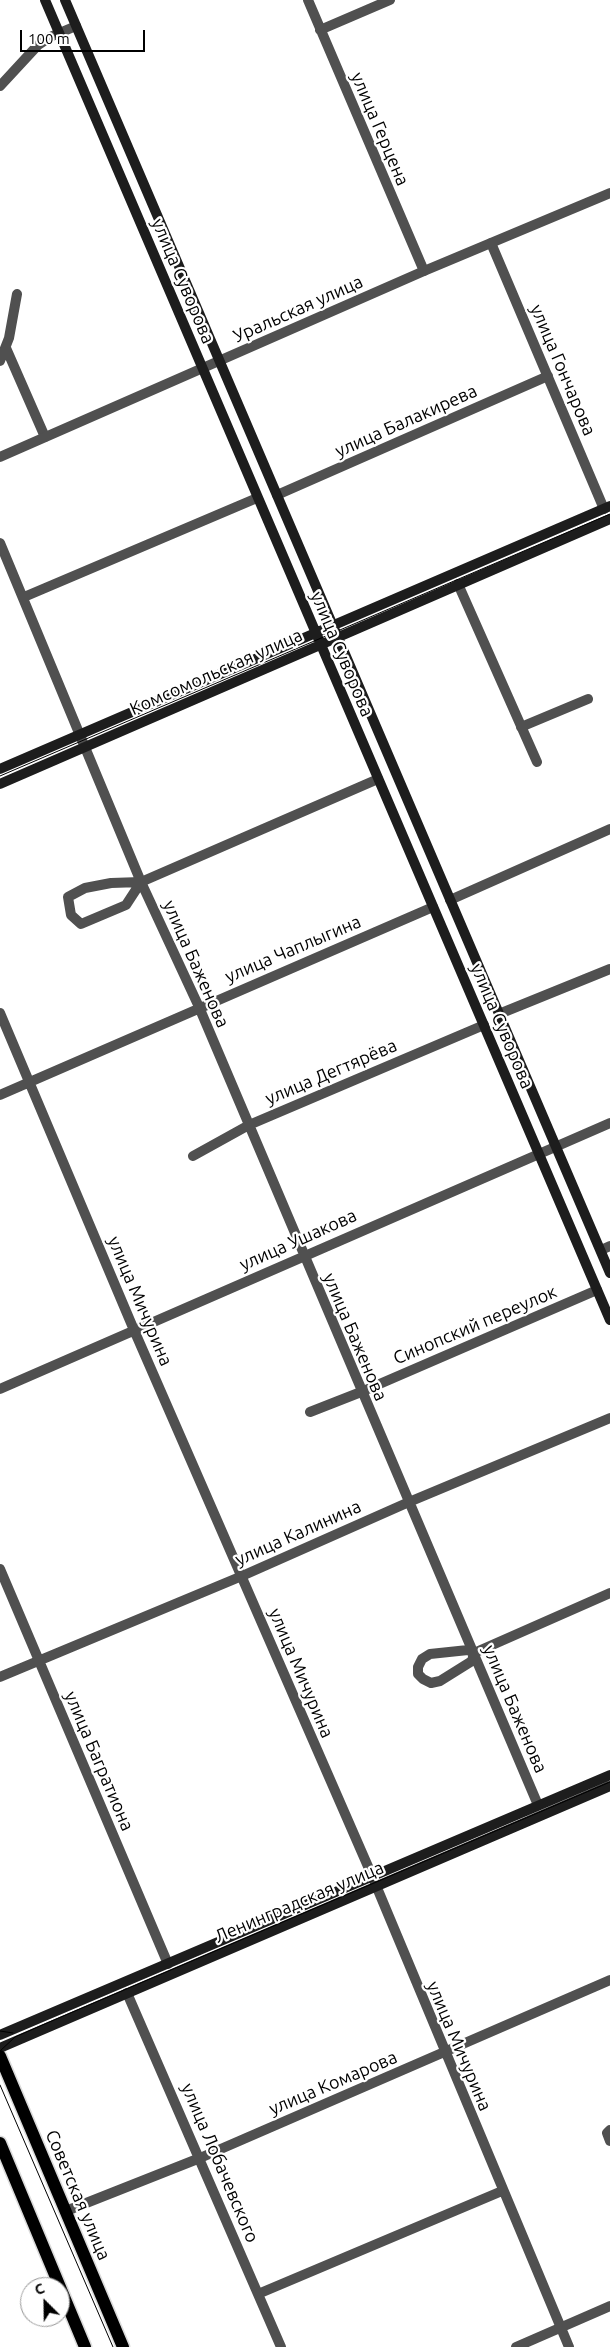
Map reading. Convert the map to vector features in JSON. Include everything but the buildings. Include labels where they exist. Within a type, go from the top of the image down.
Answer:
[{"type":"main road","name":"улица Суворова","points":[[45,0],[610,1320]]},
{"type":"main road","name":"улица Суворова","points":[[65,0],[555,1146],[605,1248],[610,1273]]},
{"type":"main road","name":"Комсомольская улица","points":[[0,769],[607,508]]},
{"type":"main road","name":"Комсомольская улица","points":[[0,784],[337,636],[609,520]]},
{"type":"main road","name":"Ленинградская улица","points":[[0,2036],[610,1775]]},
{"type":"main road","name":"Ленинградская улица","points":[[0,2048],[610,1786]]},
{"type":"main road","name":"Советская улица","points":[[0,2056],[124,2347]]},
{"type":"main road","points":[[0,2143],[85,2347]]},
{"type":"street","name":"улица Герцена","points":[[308,0],[424,271]]},
{"type":"street","points":[[320,30],[390,0]]},
{"type":"street","points":[[0,86],[38,46],[59,33],[76,26]]},
{"type":"street","name":"Уральская улица","points":[[0,456],[424,271],[610,193]]},
{"type":"street","name":"улица Гончарова","points":[[491,243],[607,508]]},
{"type":"street","points":[[0,361],[6,348],[17,294]]},
{"type":"street","points":[[6,348],[45,437]]},
{"type":"street","name":"улица Балакирева","points":[[277,496],[548,376]]},
{"type":"street","points":[[24,597],[257,498]]},
{"type":"street","name":"улица Баженова","points":[[0,543],[141,882],[249,1125],[303,1256],[538,1805]]},
{"type":"street","points":[[458,584],[537,762]]},
{"type":"street","points":[[521,727],[588,699]]},
{"type":"street","points":[[141,882],[126,905],[81,924],[71,915],[68,897],[85,888],[141,882],[378,779]]},
{"type":"street","points":[[450,900],[610,829]]},
{"type":"street","name":"улица Чаплыгина","points":[[0,1095],[198,1007],[434,907]]},
{"type":"street","points":[[499,1014],[610,969]]},
{"type":"street","name":"улица Мичурина","points":[[0,1013],[134,1330],[372,1876],[569,2347]]},
{"type":"street","name":"улица Дегтярёва","points":[[193,1156],[249,1125],[484,1024]]},
{"type":"street","name":"улица Ушакова","points":[[0,1389],[610,1123]]},
{"type":"street","name":"Синопский переулок","points":[[310,1412],[361,1392],[597,1290]]},
{"type":"street","name":"улица Калинина","points":[[0,1677],[242,1576],[409,1502],[610,1418]]},
{"type":"street","name":"улица Багратиона","points":[[0,1569],[168,1964]]},
{"type":"street","points":[[474,1653],[610,1593]]},
{"type":"street","points":[[468,1650],[474,1653],[472,1661],[440,1681],[430,1683],[423,1680],[418,1674],[418,1667],[422,1659],[430,1654],[468,1650]]},
{"type":"street","name":"улица Комарова","points":[[66,2211],[200,2158],[610,1980]]},
{"type":"street","name":"улица Лобачевского","points":[[127,1993],[281,2347]]},
{"type":"street","points":[[610,2130],[607,2133],[610,2141]]},
{"type":"street","points":[[258,2294],[502,2190]]},
{"type":"street","points":[[516,2347],[610,2306]]},
{"type":"tram line","points":[[0,776],[610,514]]},
{"type":"tram line","points":[[0,2051],[15,2037],[610,1782]]},
{"type":"tram line","points":[[0,2031],[13,2033]]},
{"type":"tram line","points":[[0,2085],[113,2347]]}]
